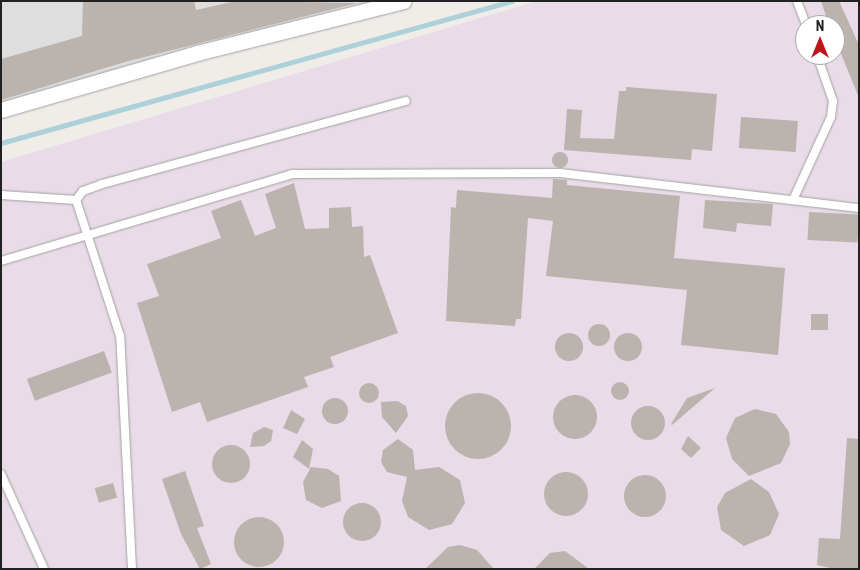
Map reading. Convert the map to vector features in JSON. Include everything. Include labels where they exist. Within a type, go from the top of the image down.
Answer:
[{"type":"street","points":[[1,110],[197,53],[404,1]]},
{"type":"lane","points":[[797,1],[802,15]]},
{"type":"lane","points":[[793,200],[831,117],[833,101],[820,65]]},
{"type":"lane","points":[[76,200],[83,191],[102,184],[406,101]]},
{"type":"lane","points":[[1,261],[292,174],[560,173],[859,208]]},
{"type":"lane","points":[[1,195],[76,200]]},
{"type":"lane","points":[[76,200],[86,237],[120,336],[132,569]]},
{"type":"lane","points":[[1,474],[44,569]]},
{"type":"shaded area","points":[[1,1],[399,1],[1,118]]},
{"type":"shaded area","points":[[537,1],[859,1],[859,569],[1,569],[1,162]]},
{"type":"building","points":[[83,1],[194,1],[196,10],[236,1],[357,3],[125,62],[1,100],[1,59],[82,36]]},
{"type":"building","points":[[821,1],[839,1],[859,45],[859,98],[845,64],[845,15],[826,15]]},
{"type":"building","points":[[626,87],[717,94],[712,151],[692,149],[691,160],[564,150],[567,109],[582,110],[580,138],[614,139],[619,91],[626,91]]},
{"type":"building","points":[[741,117],[798,121],[796,152],[739,148]]},
{"type":"building","points":[[557,152],[563,152],[568,157],[566,166],[557,168],[552,163],[552,157]]},
{"type":"building","points":[[553,179],[567,180],[567,185],[680,196],[674,258],[785,268],[778,355],[681,345],[687,290],[546,276],[553,221],[528,218],[521,319],[516,319],[515,326],[446,321],[451,207],[456,208],[457,190],[552,198]]},
{"type":"building","points":[[294,183],[305,229],[329,228],[329,208],[351,207],[352,227],[363,226],[364,257],[370,255],[398,333],[330,357],[334,367],[304,377],[308,387],[207,422],[200,402],[172,412],[137,303],[159,296],[147,264],[221,238],[211,211],[241,200],[255,236],[276,228],[265,194]]},
{"type":"building","points":[[705,200],[773,204],[771,226],[737,223],[736,232],[703,228]]},
{"type":"building","points":[[809,212],[859,215],[857,243],[808,240]]},
{"type":"building","points":[[811,314],[828,314],[828,330],[811,330]]},
{"type":"building","points":[[599,324],[607,327],[610,335],[607,343],[599,346],[591,343],[588,335],[591,327]]},
{"type":"building","points":[[569,333],[579,337],[583,347],[579,357],[569,361],[559,357],[555,347],[559,337]]},
{"type":"building","points":[[628,333],[638,337],[642,347],[638,357],[628,361],[618,357],[614,347],[618,337]]},
{"type":"building","points":[[104,351],[112,373],[35,401],[27,379]]},
{"type":"building","points":[[620,382],[626,385],[629,391],[626,397],[620,400],[614,397],[611,391],[614,385]]},
{"type":"building","points":[[365,383],[373,383],[379,389],[379,397],[373,403],[365,403],[359,397],[359,389]]},
{"type":"building","points":[[715,388],[672,425],[671,424],[687,398]]},
{"type":"building","points":[[478,393],[490,396],[501,403],[508,414],[511,426],[508,438],[501,449],[490,456],[478,459],[466,456],[455,449],[448,438],[445,426],[448,414],[455,403],[466,396]]},
{"type":"building","points":[[579,395],[591,401],[596,408],[596,426],[591,433],[584,438],[571,439],[563,436],[556,429],[553,413],[556,405],[563,398]]},
{"type":"building","points":[[335,398],[344,402],[348,411],[344,420],[335,424],[326,420],[322,411],[326,402]]},
{"type":"building","points":[[397,401],[406,406],[408,416],[396,433],[382,417],[381,402]]},
{"type":"building","points":[[648,406],[655,407],[660,411],[664,416],[664,430],[660,435],[655,439],[648,440],[641,439],[636,435],[632,430],[631,423],[632,416],[636,411],[641,407]]},
{"type":"building","points":[[755,409],[776,414],[789,432],[790,444],[781,463],[749,476],[732,459],[726,438],[735,418]]},
{"type":"building","points":[[291,410],[305,419],[297,434],[283,428]]},
{"type":"building","points":[[264,427],[273,430],[271,441],[264,446],[250,447],[253,433]]},
{"type":"building","points":[[688,436],[701,448],[691,458],[681,449]]},
{"type":"building","points":[[847,438],[859,439],[859,569],[834,569],[817,565],[819,538],[840,539]]},
{"type":"building","points":[[398,439],[413,450],[415,470],[439,467],[460,480],[465,503],[452,524],[429,530],[408,517],[402,501],[407,477],[387,472],[381,462],[383,450]]},
{"type":"building","points":[[302,440],[313,449],[309,469],[293,457]]},
{"type":"building","points":[[231,445],[244,451],[250,464],[244,477],[231,483],[218,477],[212,464],[218,451]]},
{"type":"building","points":[[311,467],[328,469],[339,476],[341,501],[322,508],[306,500],[303,482]]},
{"type":"building","points":[[185,471],[204,526],[197,528],[211,564],[200,569],[181,534],[162,479]]},
{"type":"building","points":[[566,472],[578,476],[584,482],[588,494],[584,506],[578,512],[566,516],[554,512],[548,506],[544,494],[548,482],[554,476]]},
{"type":"building","points":[[649,475],[657,478],[663,484],[666,496],[663,508],[657,514],[641,517],[633,514],[627,508],[624,492],[627,484],[633,478]]},
{"type":"building","points":[[751,479],[769,492],[779,514],[770,535],[744,546],[721,530],[717,507],[725,493]]},
{"type":"building","points":[[113,483],[117,497],[99,503],[95,488]]},
{"type":"building","points":[[362,503],[369,504],[375,509],[380,515],[380,529],[375,535],[369,540],[362,541],[355,540],[349,535],[344,529],[343,522],[344,515],[349,509],[355,504]]},
{"type":"building","points":[[259,517],[277,524],[284,542],[277,560],[259,567],[241,560],[234,542],[241,524]]},
{"type":"building","points":[[460,545],[477,550],[494,569],[425,569],[448,547]]},
{"type":"building","points":[[565,551],[589,569],[534,569],[550,553]]},
{"type":"waterway","points":[[1,143],[512,1]]}]
